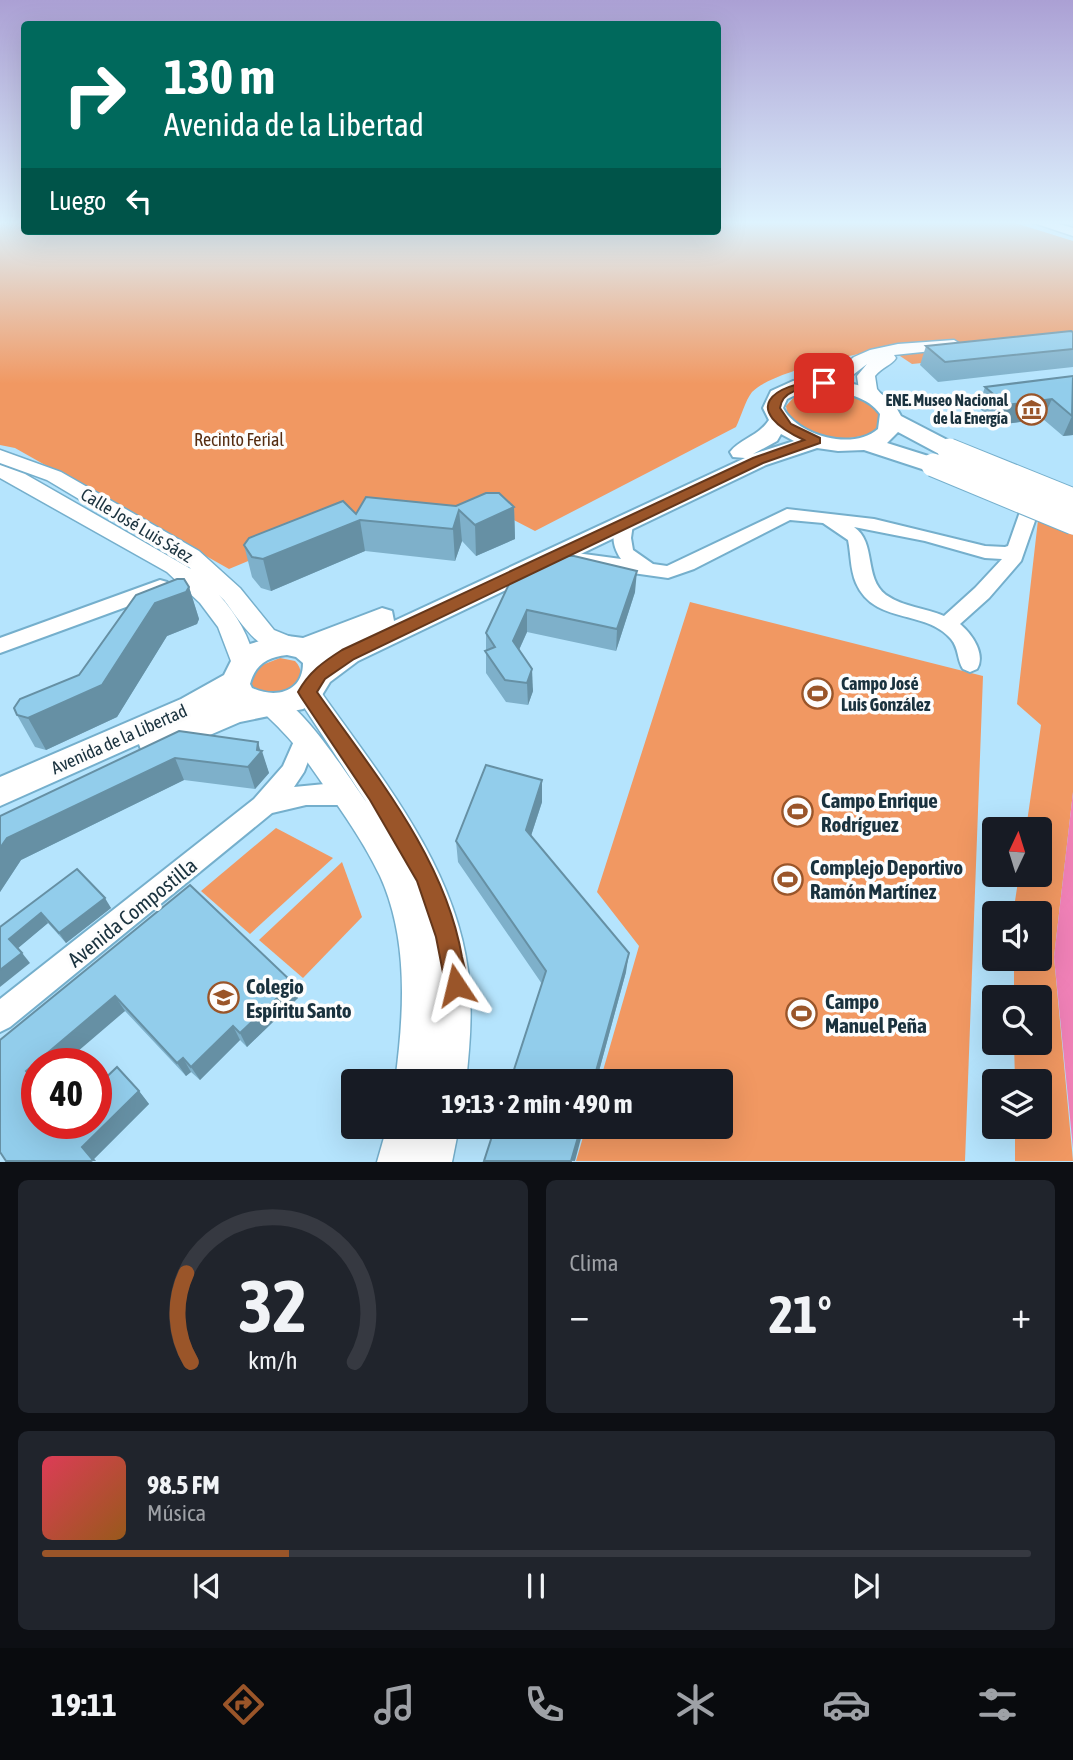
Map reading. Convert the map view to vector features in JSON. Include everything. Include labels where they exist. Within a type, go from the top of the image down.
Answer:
[{"type":"main road","points":[[1073,500],[941,457],[866,443],[843,445],[815,441],[795,433],[779,421],[773,408],[778,395],[800,385],[824,383],[853,388],[876,399],[886,407],[892,420],[941,457],[1073,523]]},
{"type":"main road","points":[[866,443],[886,433],[892,420]]},
{"type":"main road","points":[[779,421],[769,436],[744,451],[351,633],[296,647],[263,649],[239,672],[238,692],[246,700],[266,705],[292,701],[348,654],[758,460],[815,441]]},
{"type":"main road","points":[[296,647],[317,660],[313,683]]},
{"type":"main road","name":"Avenida de la Libertad","points":[[0,792],[192,706],[239,672]]},
{"type":"main road","name":"Avenida de la Libertad","points":[[0,817],[232,712],[266,705]]},
{"type":"street","points":[[824,383],[843,377],[865,358],[882,353],[974,345],[891,357],[876,363],[869,371],[866,381],[868,390],[876,399]]},
{"type":"street","name":"Calle José Luis Sáez","points":[[0,456],[54,476],[191,556],[232,594],[265,636],[296,647]]},
{"type":"street","name":"Calle José Luis Sáez","points":[[0,471],[18,478],[164,562],[193,582],[233,629],[242,650],[239,672]]},
{"type":"street","points":[[948,624],[1014,557],[1041,478]]},
{"type":"street","points":[[547,559],[583,559],[661,572],[683,567],[780,515],[828,517],[862,529],[935,537],[998,555],[1016,551]]},
{"type":"street","points":[[624,524],[621,547],[631,559],[652,566],[683,567]]},
{"type":"street","points":[[862,529],[858,542],[866,585],[873,595],[890,606],[948,624],[965,643],[970,664]]},
{"type":"street","points":[[979,550],[990,565],[992,581]]},
{"type":"street","points":[[138,594],[151,586],[162,574],[164,562]]},
{"type":"street","points":[[0,646],[138,594],[180,582],[193,582]]},
{"type":"street","points":[[313,683],[427,878],[447,937],[456,985],[455,1048],[451,1069]]},
{"type":"street","points":[[266,705],[295,723],[345,795],[393,872],[407,908],[420,974],[415,1069]]},
{"type":"street","name":"Avenida Compostilla","points":[[0,1017],[264,806],[292,772],[306,738]]},
{"type":"street","name":"Avenida Compostilla","points":[[264,806],[293,795],[345,795]]},
{"type":"street","points":[[396,1161],[402,1139]]},
{"type":"street","points":[[433,1161],[438,1139]]},
{"type":"green space","name":"Recinto Ferial","points":[[0,276],[1073,276],[1073,348],[912,364],[888,348],[796,370],[762,384],[752,392],[736,427],[535,531],[500,513],[363,513],[229,569],[15,448],[0,445]]},
{"type":"green space","points":[[816,389],[843,392],[874,407],[881,412],[879,430],[868,435],[840,438],[811,434],[799,427],[790,418],[786,406],[797,394]]},
{"type":"green space","points":[[1038,520],[1073,535],[1073,792],[1054,957],[1073,1161],[1015,1161],[1015,1139],[1052,1139],[1052,1069],[1015,1069],[1014,1055],[1052,1055],[1052,985],[1014,985],[1014,971],[1052,971],[1052,901],[1015,901],[1017,887],[1052,887],[1052,817],[1028,817],[1041,725],[1017,704]]},
{"type":"green space","name":"Complejo Deportivo Ramón Martínez","points":[[690,602],[983,676],[965,1161],[576,1161],[582,1139],[733,1139],[733,1069],[603,1069],[639,946],[597,892]]},
{"type":"green space","points":[[280,658],[295,661],[299,666],[301,672],[295,687],[278,695],[254,690],[250,679],[257,667]]},
{"type":"green space","points":[[276,828],[333,858],[250,934],[201,891]]},
{"type":"green space","points":[[342,862],[362,917],[303,978],[259,940]]},
{"type":"shaded area","points":[[1073,792],[1073,1148],[1054,957]]},
{"type":"building","points":[[1071,331],[1073,349],[945,362],[926,346]]},
{"type":"building","points":[[1073,376],[1072,416],[1052,399],[1006,405],[985,387]]},
{"type":"building","points":[[486,493],[499,493],[514,507],[475,525],[459,510],[453,529],[360,520],[263,559],[252,557],[244,545],[249,538],[343,501],[356,514],[366,497],[456,506]]},
{"type":"building","points":[[552,553],[555,556],[574,556],[637,571],[617,629],[527,610],[513,641],[532,669],[527,683],[505,680],[485,651],[495,647],[486,633],[510,582],[527,573],[521,568]]},
{"type":"building","points":[[177,579],[184,579],[189,587],[186,592],[155,603],[102,685],[28,718],[17,715],[14,708],[20,699],[79,675],[136,595]]},
{"type":"building","points":[[179,731],[258,742],[257,750],[262,751],[248,767],[175,758],[7,838],[0,848],[0,816]]},
{"type":"building","points":[[486,765],[542,780],[526,830],[629,953],[597,1069],[514,1069],[546,971],[456,841]]},
{"type":"building","points":[[77,869],[105,898],[59,933],[41,913],[9,939],[22,953],[0,970],[0,927]]},
{"type":"building","points":[[190,885],[293,983],[240,1033],[233,1026],[191,1067],[183,1058],[177,1063],[115,996],[53,1048],[21,1048],[21,1139],[90,1139],[82,1147],[93,1160],[91,1161],[6,1161],[0,1152],[0,1040]]},
{"type":"building","points":[[117,1067],[139,1091],[112,1118],[112,1072]]},
{"type":"building","points":[[491,1139],[577,1139],[571,1161],[484,1161]]},
{"type":"place","name":"ENE. Museo Nacional de la Energía","points":[[1031,409]]},
{"type":"place","name":"Campo José Luis González","points":[[818,693]]},
{"type":"place","name":"Campo Enrique Rodríguez","points":[[798,812]]},
{"type":"place","name":"Complejo Deportivo Ramón Martínez","points":[[787,879]]},
{"type":"place","name":"Colegio Espíritu Santo","points":[[223,998]]},
{"type":"place","name":"Campo Manuel Peña","points":[[802,1013]]},
{"type":"route","points":[[456,985],[447,937],[427,878],[377,794],[307,692],[315,684],[318,675],[348,654],[758,460],[815,441],[786,427],[779,421],[773,408],[778,395],[785,390],[800,385],[824,383]]}]
